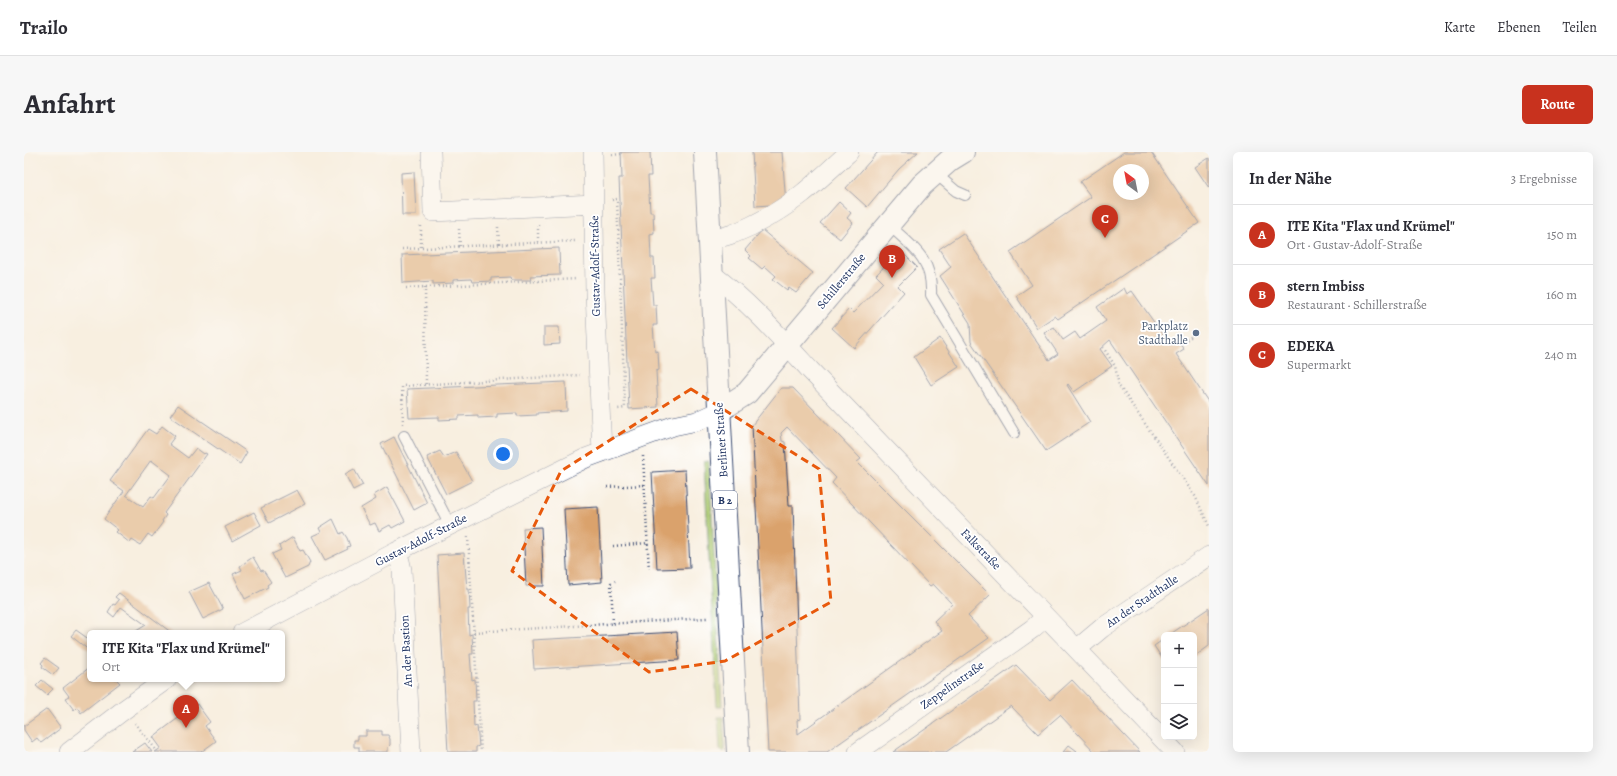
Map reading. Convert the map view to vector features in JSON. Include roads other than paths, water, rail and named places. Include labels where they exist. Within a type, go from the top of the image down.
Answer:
[{"type":"main road","name":"Berliner Straße","points":[[705,152],[738,752]]},
{"type":"main road","name":"Schillerstraße","points":[[720,411],[747,393],[922,185],[935,173],[964,152]]},
{"type":"street","name":"Gustav-Adolf-Straße","points":[[430,152],[433,212],[594,203],[595,278],[602,452]]},
{"type":"street","points":[[593,152],[594,203]]},
{"type":"street","points":[[710,239],[722,238],[731,235],[762,220],[789,204],[811,188],[849,152]]},
{"type":"street","points":[[712,274],[735,291],[787,345]]},
{"type":"street","name":"Falkstraße","points":[[787,345],[1175,752]]},
{"type":"street","name":"Gustav-Adolf-Straße","points":[[248,630],[457,521],[573,465],[642,437],[673,426],[696,421],[720,411]]},
{"type":"street","name":"An der Bastion","points":[[396,552],[402,570],[411,752]]},
{"type":"street","name":"An der Stadthalle","points":[[1077,649],[1102,628],[1209,556]]},
{"type":"street","name":"Zeppelinstraße","points":[[858,752],[1026,633],[1046,617]]},
{"type":"street","points":[[69,752],[163,682]]},
{"type":"lane","points":[[935,173],[956,190],[965,195]]},
{"type":"lane","points":[[889,225],[916,250],[929,268],[932,283],[931,295],[1014,433]]},
{"type":"lane","points":[[404,436],[457,521]]},
{"type":"place","name":"EDEKA","points":[[1105,238]]},
{"type":"place","name":"stern Imbiss","points":[[892,278]]},
{"type":"place","name":"Parkplatz Stadthalle","points":[[1196,333]]},
{"type":"place","name":"ITE Kita \"Flax und Krümel\"","points":[[186,728]]}]
